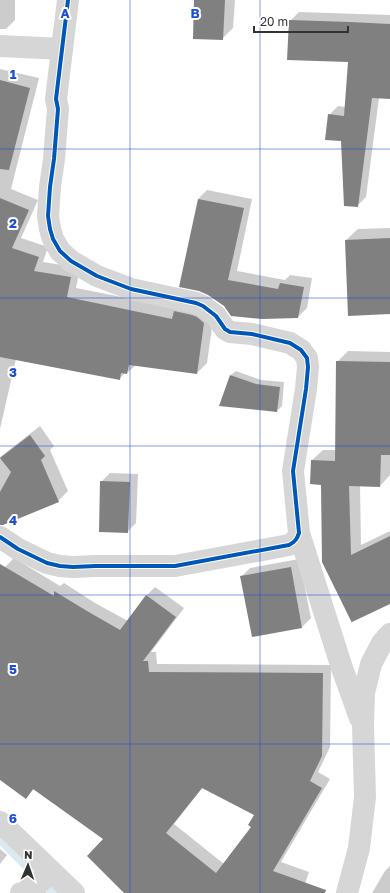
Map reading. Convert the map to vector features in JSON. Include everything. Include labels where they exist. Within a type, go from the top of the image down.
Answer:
[{"type":"street","points":[[68,0],[56,99],[58,109],[48,216],[53,239],[60,251],[71,261],[97,276],[131,290],[196,303],[203,306],[216,316],[225,329],[230,332],[252,334],[290,343],[301,350],[307,358],[308,367],[306,388],[293,471],[299,533],[342,668],[363,726]]},
{"type":"street","points":[[0,46],[62,49]]},
{"type":"street","points":[[0,538],[18,549],[47,563],[60,566],[175,566],[289,545],[294,543],[299,533]]},
{"type":"street","points":[[348,893],[359,848],[365,797],[363,726],[364,694],[371,664],[382,643],[390,634]]},
{"type":"street","points":[[0,822],[74,893]]},
{"type":"street","points":[[21,893],[41,881],[51,872]]},
{"type":"building","points":[[194,0],[225,0],[223,40],[193,39]]},
{"type":"building","points":[[289,20],[390,24],[390,99],[372,98],[358,207],[344,206],[341,141],[325,140],[328,114],[344,116],[348,62],[287,60]]},
{"type":"building","points":[[0,80],[30,88],[9,170],[0,169]]},
{"type":"building","points":[[0,198],[29,210],[12,248],[39,257],[34,271],[71,277],[67,297],[172,319],[174,311],[197,317],[204,323],[197,374],[129,365],[127,374],[121,373],[120,380],[0,357]]},
{"type":"building","points":[[198,199],[244,208],[228,280],[278,289],[280,283],[304,287],[298,318],[262,319],[231,316],[224,306],[208,295],[199,291],[179,287]]},
{"type":"building","points":[[390,238],[390,314],[348,316],[345,240]]},
{"type":"building","points":[[336,361],[390,362],[390,455],[381,455],[380,487],[349,486],[351,555],[390,536],[390,604],[352,623],[322,562],[321,485],[310,484],[311,460],[335,461]]},
{"type":"building","points":[[230,375],[256,384],[280,387],[277,412],[219,406]]},
{"type":"building","points":[[30,435],[45,456],[41,460],[59,502],[0,525],[0,492],[11,472],[0,458]]},
{"type":"building","points":[[100,481],[130,482],[128,533],[99,532]]},
{"type":"building","points":[[0,564],[54,596],[54,591],[120,630],[146,595],[176,617],[143,661],[148,661],[149,672],[323,673],[322,756],[310,781],[322,788],[273,871],[326,890],[325,893],[124,893],[87,856],[103,839],[33,789],[26,799],[0,780]],"holes":[[[202,788],[254,815],[248,825],[251,827],[216,873],[166,833]]]},
{"type":"building","points":[[291,567],[302,628],[252,637],[240,576]]},
{"type":"waterway","points":[[0,839],[53,893]]},
{"type":"cycle path","points":[[0,537],[18,549],[47,563],[60,566],[175,566],[289,545],[296,540],[299,533],[293,471],[308,367],[307,358],[301,350],[290,343],[252,334],[230,332],[225,329],[216,316],[203,306],[196,303],[131,289],[97,276],[71,261],[60,251],[53,239],[48,216],[58,109],[56,99],[68,0]]}]
